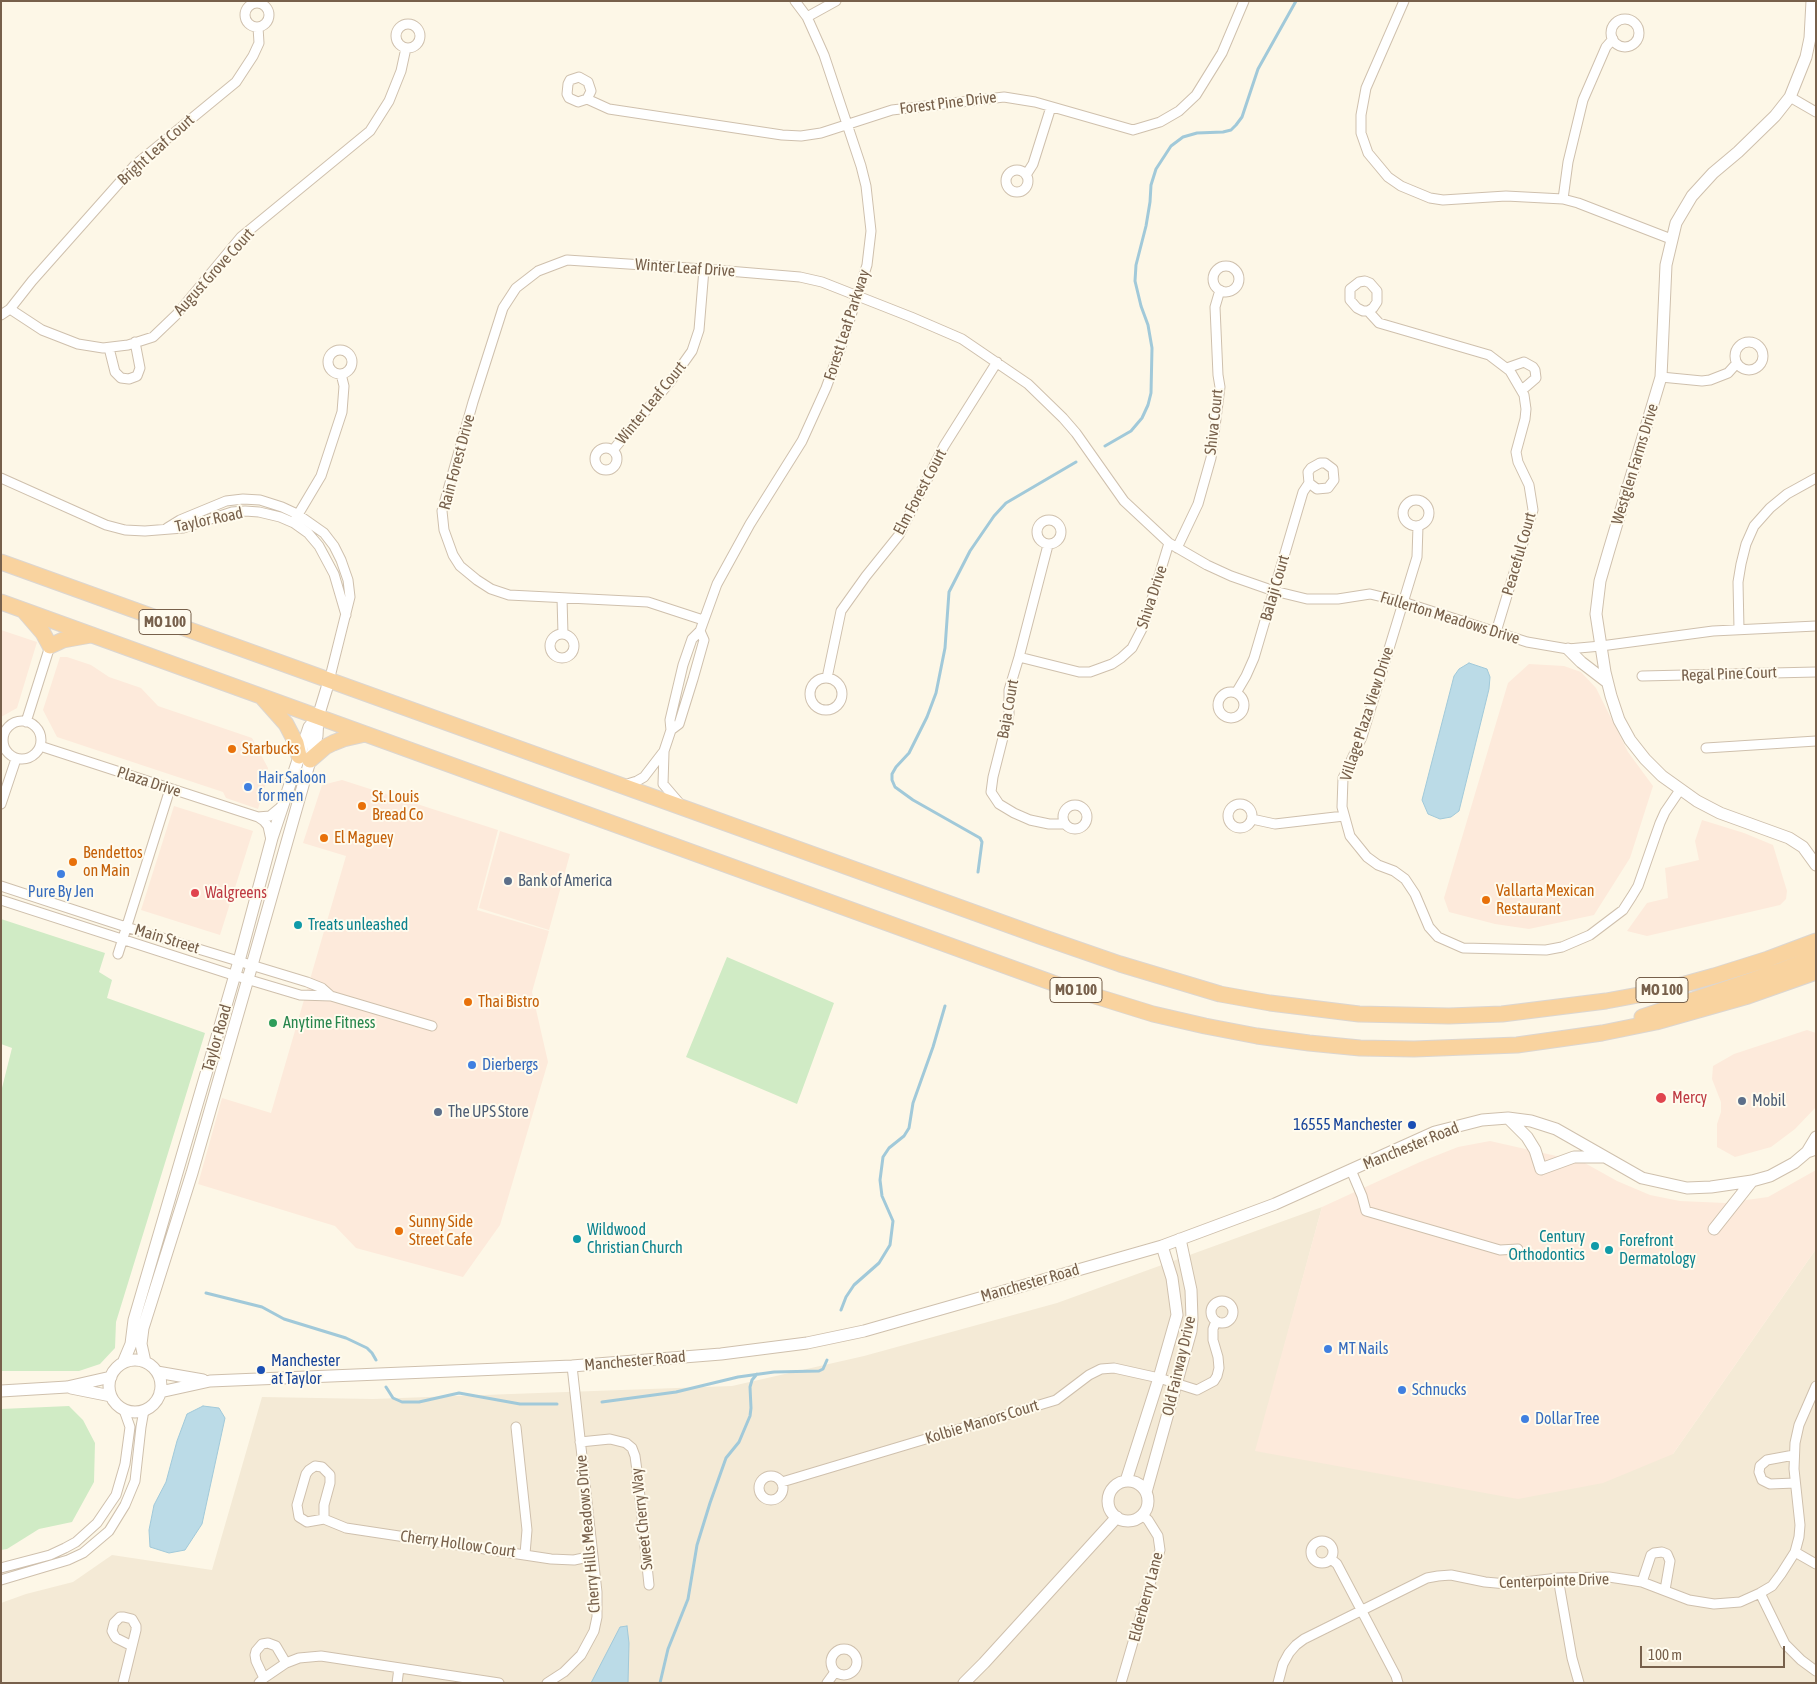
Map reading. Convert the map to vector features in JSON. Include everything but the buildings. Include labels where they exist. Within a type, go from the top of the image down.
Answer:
[{"type":"highway","name":"MO 100","points":[[1,562],[620,786],[683,807],[866,875],[1120,964],[1220,994],[1313,1009],[1359,1014],[1448,1016],[1502,1014],[1606,1002],[1660,991],[1813,948]]},
{"type":"highway","name":"MO 100","points":[[1,602],[1020,971],[1153,1014],[1256,1036],[1360,1048],[1414,1049],[1517,1045],[1602,1033],[1656,1022],[1808,978],[1816,972]]},
{"type":"highway","points":[[23,610],[43,633],[50,646],[63,640],[91,634]]},
{"type":"highway","points":[[261,696],[286,724],[305,758],[333,743],[365,734]]},
{"type":"highway","points":[[1602,1033],[1664,1008],[1774,973],[1813,948],[1816,932]]},
{"type":"street","name":"Forest Leaf Parkway","points":[[620,786],[644,777],[664,750],[671,730],[670,720],[683,665],[692,639],[700,631],[717,584],[750,524],[802,441],[826,388],[859,296],[867,265],[871,231],[866,186],[848,124],[824,55],[807,17],[795,1]]},
{"type":"street","points":[[807,17],[836,1]]},
{"type":"street","name":"Forest Pine Drive","points":[[587,99],[609,109],[782,135],[801,136],[821,133],[892,110],[991,98],[1014,98],[1133,130],[1160,122],[1179,111],[1202,86],[1222,53],[1244,1]]},
{"type":"street","points":[[1404,1],[1366,88],[1363,100],[1361,133],[1368,153],[1388,177],[1400,186],[1430,198],[1443,200],[1506,196],[1563,199],[1671,239]]},
{"type":"street","name":"Westglen Farms Drive","points":[[1812,1],[1810,38],[1806,57],[1790,97],[1775,116],[1713,173],[1692,196],[1676,223],[1666,265],[1661,377],[1600,581],[1596,614],[1607,682],[1619,720],[1630,740],[1645,759],[1680,790],[1720,813],[1789,838],[1803,847],[1816,865]]},
{"type":"street","name":"Bright Leaf Court","points":[[1,315],[10,309],[32,281],[134,165],[236,82],[253,56],[258,43],[258,27]]},
{"type":"street","points":[[1563,199],[1568,162],[1584,100],[1606,47],[1613,39]]},
{"type":"street","name":"August Grove Court","points":[[10,309],[42,330],[78,344],[109,348],[153,336],[178,314],[241,237],[370,131],[389,102],[401,70],[406,48]]},
{"type":"street","points":[[1790,97],[1816,112]]},
{"type":"street","points":[[1026,175],[1033,164],[1052,107]]},
{"type":"street","name":"Winter Leaf Drive","points":[[516,288],[538,271],[567,260],[800,277],[822,282],[859,296]]},
{"type":"street","name":"Winter Leaf Court","points":[[613,450],[680,370],[692,351],[699,330],[704,269]]},
{"type":"street","name":"Rain Forest Drive","points":[[516,288],[503,308],[473,402],[442,511],[447,543],[460,566],[476,580],[491,589],[509,595],[648,602],[703,620]]},
{"type":"street","name":"Shiva Court","points":[[1177,548],[1198,504],[1211,458],[1220,387],[1215,307],[1220,290]]},
{"type":"street","name":"Fullerton Meadows Drive","points":[[859,296],[962,339],[1028,384],[1076,433],[1124,501],[1169,543],[1231,576],[1306,599],[1338,599],[1370,594],[1403,602],[1527,642],[1568,649],[1713,631],[1816,626]]},
{"type":"street","name":"Peaceful Court","points":[[1368,311],[1379,323],[1387,326],[1489,355],[1507,368],[1522,390],[1526,409],[1516,452],[1518,462],[1529,485],[1533,510],[1496,632]]},
{"type":"street","points":[[109,348],[115,372],[121,378],[129,379],[137,376],[140,368],[135,342]]},
{"type":"street","name":"Elm Forest Court","points":[[827,678],[841,611],[899,535],[944,446],[997,362]]},
{"type":"street","points":[[1507,368],[1524,362],[1533,366],[1536,370],[1536,378],[1522,390]]},
{"type":"street","points":[[1661,377],[1710,380],[1728,373],[1736,363]]},
{"type":"street","points":[[294,523],[297,514],[322,476],[342,412],[344,386],[340,374]]},
{"type":"street","name":"Taylor Road","points":[[1,478],[106,525],[125,530],[183,528],[232,512],[245,511],[273,515],[294,523],[308,533],[327,558],[334,574],[346,615]]},
{"type":"street","points":[[1739,629],[1738,582],[1746,544],[1754,526],[1770,508],[1787,494],[1816,478]]},
{"type":"street","name":"Balaji Court","points":[[1236,693],[1254,658],[1303,492],[1309,482]]},
{"type":"street","name":"Taylor Road","points":[[123,1363],[131,1344],[134,1320],[239,961],[271,840],[282,805],[319,731],[318,716],[329,681],[350,597],[348,580],[338,553],[324,533],[297,514],[260,500],[226,501],[180,520],[164,529]]},
{"type":"street","name":"Village Plaza View Drive","points":[[1418,526],[1417,557],[1362,737],[1343,778],[1342,807],[1350,836],[1367,857],[1405,879],[1415,894],[1429,927],[1438,937],[1463,948],[1546,950],[1562,947],[1590,935],[1622,910],[1638,886],[1662,818],[1680,790]]},
{"type":"street","name":"Shiva Drive","points":[[1019,657],[1079,672],[1090,672],[1112,664],[1121,658],[1132,648],[1144,625],[1169,543]]},
{"type":"street","name":"Baja Court","points":[[1048,545],[1009,690],[1009,714],[992,777],[991,792],[999,804],[1014,813],[1030,820],[1048,824],[1064,824]]},
{"type":"street","points":[[562,598],[562,634]]},
{"type":"street","name":"Forest Leaf Parkway","points":[[671,730],[679,724],[693,679],[704,640],[700,631]]},
{"type":"street","points":[[26,722],[50,646]]},
{"type":"street","points":[[1568,649],[1581,662],[1607,682]]},
{"type":"street","name":"Regal Pine Court","points":[[1642,676],[1816,672]]},
{"type":"street","points":[[26,722],[38,731],[40,746],[33,756],[22,760],[16,759],[8,754],[5,749],[2,734],[12,724],[26,722]]},
{"type":"street","points":[[1706,748],[1816,741]]},
{"type":"street","name":"Plaza Drive","points":[[40,746],[258,817]]},
{"type":"street","name":"Forest Leaf Parkway","points":[[664,750],[663,784],[683,807]]},
{"type":"street","name":"Taylor Road","points":[[145,1362],[141,1344],[143,1328],[192,1173],[248,980],[305,758]]},
{"type":"street","points":[[1,804],[16,759]]},
{"type":"street","points":[[118,954],[170,789]]},
{"type":"street","points":[[258,817],[270,816],[282,805]]},
{"type":"street","points":[[1252,819],[1274,824],[1344,816]]},
{"type":"street","points":[[258,817],[268,826],[271,840]]},
{"type":"street","name":"Main Street","points":[[1,886],[126,927],[313,984],[322,988],[331,996]]},
{"type":"street","name":"Main Street","points":[[1,900],[234,976],[300,995],[331,996],[432,1026]]},
{"type":"street","points":[[1508,1118],[1527,1137],[1535,1150],[1541,1169],[1574,1157],[1605,1157]]},
{"type":"street","name":"Manchester Road","points":[[160,1392],[210,1381],[572,1366],[763,1349],[855,1333],[1162,1246],[1275,1204],[1435,1132],[1482,1120],[1508,1118],[1531,1121],[1556,1129],[1642,1178],[1687,1188],[1752,1182],[1770,1176],[1812,1151],[1816,1137]]},
{"type":"street","points":[[1351,1170],[1366,1211],[1500,1250],[1518,1249]]},
{"type":"street","points":[[1714,1229],[1752,1182]]},
{"type":"street","name":"Old Fairway Drive","points":[[1142,1515],[1148,1506],[1146,1492],[1192,1319],[1191,1290],[1180,1239]]},
{"type":"street","name":"Old Fairway Drive","points":[[1126,1481],[1159,1378],[1176,1315],[1172,1278],[1162,1246]]},
{"type":"street","name":"Kolbie Manors Court","points":[[782,1482],[1056,1400],[1064,1396],[1089,1375],[1101,1369],[1114,1368],[1159,1378],[1197,1390],[1214,1381],[1219,1368],[1218,1356],[1213,1340],[1213,1329],[1216,1321]]},
{"type":"street","points":[[134,1360],[145,1362],[156,1372],[161,1382],[157,1400],[151,1406],[138,1412],[124,1410],[118,1406],[111,1396],[108,1385],[110,1377],[115,1369],[123,1363],[134,1360]]},
{"type":"street","name":"Cherry Hills Meadows Drive","points":[[547,1683],[574,1663],[589,1643],[594,1631],[598,1606],[572,1366]]},
{"type":"street","name":"Manchester Road","points":[[156,1372],[210,1381]]},
{"type":"street","points":[[1,1391],[67,1387],[110,1377]]},
{"type":"street","name":"Centerpointe Drive","points":[[1278,1683],[1288,1654],[1304,1639],[1427,1578],[1451,1575],[1485,1582],[1507,1584],[1558,1578],[1609,1577],[1642,1582],[1689,1600],[1714,1604],[1740,1602],[1760,1593],[1772,1586],[1795,1552],[1800,1525],[1794,1455],[1799,1425],[1816,1386]]},
{"type":"street","points":[[67,1387],[111,1396]]},
{"type":"street","points":[[1,1568],[50,1555],[76,1542],[87,1534],[104,1514],[116,1495],[126,1464],[130,1427],[124,1410]]},
{"type":"street","points":[[1,1580],[54,1565],[83,1553],[109,1531],[119,1516],[135,1481],[144,1410]]},
{"type":"street","points":[[516,1427],[527,1530],[525,1554]]},
{"type":"street","name":"Sweet Cherry Way","points":[[580,1442],[610,1439],[626,1443],[632,1448],[638,1478],[649,1585]]},
{"type":"street","points":[[1794,1455],[1767,1460],[1760,1466],[1759,1472],[1762,1480],[1770,1484],[1795,1482]]},
{"type":"street","name":"Cherry Hollow Court","points":[[324,1519],[324,1505],[330,1483],[330,1475],[322,1467],[314,1466],[306,1474],[297,1510],[299,1517],[307,1522],[324,1519],[346,1528],[562,1560],[593,1556]]},
{"type":"street","points":[[1142,1515],[1130,1520],[1117,1517],[1109,1508],[1109,1494],[1112,1488],[1120,1482],[1126,1481],[1140,1484],[1146,1492]]},
{"type":"street","name":"Elderberry Lane","points":[[1121,1683],[1160,1550],[1160,1542],[1154,1528],[1142,1515]]},
{"type":"street","points":[[964,1683],[1117,1517]]},
{"type":"street","points":[[1642,1582],[1651,1555],[1654,1552],[1662,1552],[1667,1554],[1670,1561],[1664,1590]]},
{"type":"street","points":[[1795,1552],[1816,1564]]},
{"type":"street","points":[[50,1555],[54,1565]]},
{"type":"street","points":[[1331,1559],[1337,1564],[1398,1683]]},
{"type":"street","points":[[1558,1578],[1572,1658],[1579,1683]]},
{"type":"street","points":[[1760,1593],[1784,1644],[1816,1671]]},
{"type":"street","points":[[286,1663],[276,1646],[268,1643],[258,1647],[254,1655],[261,1680],[286,1663],[299,1658],[321,1656],[499,1683]]},
{"type":"street","points":[[123,1683],[132,1646]]},
{"type":"street","points":[[397,1683],[399,1668]]},
{"type":"street","points":[[827,1683],[835,1672]]},
{"type":"shaded area","points":[[1,630],[37,642],[17,708],[1,717]]},
{"type":"shaded area","points":[[60,657],[67,657],[91,665],[109,677],[141,688],[158,706],[252,738],[269,773],[258,809],[226,798],[223,792],[57,737],[43,710]]},
{"type":"shaded area","points":[[1529,664],[1564,666],[1581,672],[1596,688],[1628,752],[1653,786],[1630,858],[1594,915],[1529,929],[1495,924],[1449,912],[1444,898],[1508,683]]},
{"type":"shaded area","points":[[342,780],[498,830],[477,910],[549,931],[532,992],[548,1062],[500,1225],[463,1277],[356,1248],[335,1226],[198,1184],[222,1098],[271,1113],[346,856],[303,843],[322,785]]},
{"type":"shaded area","points":[[174,806],[253,831],[220,935],[141,910]]},
{"type":"shaded area","points":[[1702,820],[1744,833],[1773,845],[1787,891],[1786,899],[1780,905],[1647,936],[1627,931],[1647,903],[1668,898],[1665,868],[1699,860],[1695,841]]},
{"type":"shaded area","points":[[500,831],[570,854],[549,930],[479,908]]},
{"type":"shaded area","points":[[1807,1030],[1816,1033],[1816,1107],[1795,1129],[1771,1147],[1735,1157],[1717,1147],[1717,1124],[1721,1112],[1721,1102],[1712,1079],[1713,1066],[1734,1054]]},
{"type":"shaded area","points":[[1490,1141],[1583,1162],[1617,1181],[1650,1195],[1680,1201],[1725,1203],[1768,1197],[1816,1170],[1816,1249],[1673,1454],[1603,1483],[1518,1499],[1255,1451],[1322,1207],[1420,1162],[1458,1147]]},
{"type":"shaded area","points":[[1322,1207],[1256,1451],[1673,1454],[1816,1249],[1816,1683],[1,1683],[1,1603],[26,1594],[73,1582],[112,1555],[212,1570],[262,1397],[373,1399],[732,1386],[864,1356],[1057,1303]]},
{"type":"green space","points":[[1,919],[105,953],[99,972],[112,980],[107,998],[205,1033],[116,1322],[115,1348],[100,1364],[79,1371],[1,1371],[1,1092],[12,1048],[1,1044]]},
{"type":"green space","points":[[727,957],[834,1003],[797,1104],[686,1057]]},
{"type":"green space","points":[[69,1406],[83,1420],[95,1443],[94,1482],[72,1522],[39,1529],[7,1549],[1,1550],[1,1409]]},
{"type":"water","points":[[1469,663],[1487,669],[1490,677],[1489,689],[1459,811],[1451,817],[1440,819],[1428,814],[1422,800],[1454,676],[1459,669]]},
{"type":"water","points":[[203,1406],[219,1408],[225,1418],[202,1524],[185,1550],[169,1553],[150,1547],[149,1530],[154,1505],[166,1482],[177,1441],[187,1414]]},
{"type":"water","points":[[627,1626],[629,1643],[628,1683],[591,1683],[620,1627]]},
{"type":"waterway","points":[[1105,446],[1131,431],[1142,418],[1151,393],[1152,348],[1148,325],[1135,281],[1136,265],[1146,226],[1151,185],[1156,169],[1171,146],[1183,137],[1197,133],[1223,132],[1231,130],[1236,125],[1242,117],[1258,69],[1296,1]]},
{"type":"waterway","points":[[978,872],[982,842],[980,838],[913,800],[895,787],[892,774],[909,753],[927,717],[936,693],[945,648],[949,592],[970,551],[994,516],[1006,503],[1076,462]]},
{"type":"waterway","points":[[841,1310],[846,1297],[854,1285],[879,1263],[890,1245],[893,1221],[882,1196],[880,1180],[883,1157],[889,1148],[904,1136],[909,1128],[913,1103],[945,1006]]},
{"type":"waterway","points":[[206,1293],[262,1307],[284,1319],[346,1338],[367,1348],[376,1360]]},
{"type":"waterway","points":[[602,1402],[676,1392],[738,1377],[774,1372],[819,1371],[823,1369],[827,1360]]},
{"type":"waterway","points":[[660,1683],[668,1649],[688,1599],[697,1545],[710,1503],[726,1458],[739,1442],[750,1416],[750,1387],[752,1380],[757,1374]]},
{"type":"waterway","points":[[386,1387],[393,1398],[402,1402],[419,1402],[459,1393],[520,1404],[557,1404]]},
{"type":"place","name":"Starbucks","points":[[232,749]]},
{"type":"place","name":"Hair Saloon for men","points":[[248,787]]},
{"type":"place","name":"St. Louis Bread Co","points":[[362,806]]},
{"type":"place","name":"El Maguey","points":[[324,838]]},
{"type":"place","name":"Bendettos on Main","points":[[73,862]]},
{"type":"place","name":"Pure By Jen","points":[[61,874]]},
{"type":"place","name":"Bank of America","points":[[508,881]]},
{"type":"place","name":"Walgreens","points":[[195,893]]},
{"type":"place","name":"Vallarta Mexican Restaurant","points":[[1486,900]]},
{"type":"place","name":"Treats unleashed","points":[[298,925]]},
{"type":"place","name":"Thai Bistro","points":[[468,1002]]},
{"type":"place","name":"Anytime Fitness","points":[[273,1023]]},
{"type":"place","name":"Dierbergs","points":[[472,1065]]},
{"type":"place","name":"Mercy","points":[[1661,1098]]},
{"type":"place","name":"Mobil","points":[[1742,1101]]},
{"type":"place","name":"The UPS Store","points":[[438,1112]]},
{"type":"place","name":"16555 Manchester","points":[[1412,1125]]},
{"type":"place","name":"Sunny Side Street Cafe","points":[[399,1231]]},
{"type":"place","name":"Wildwood Christian Church","points":[[577,1239]]},
{"type":"place","name":"Century Orthodontics","points":[[1595,1246]]},
{"type":"place","name":"Forefront Dermatology","points":[[1609,1250]]},
{"type":"place","name":"MT Nails","points":[[1328,1349]]},
{"type":"place","name":"Manchester at Taylor","points":[[261,1370]]},
{"type":"place","name":"Schnucks","points":[[1402,1390]]},
{"type":"place","name":"Dollar Tree","points":[[1525,1419]]}]
